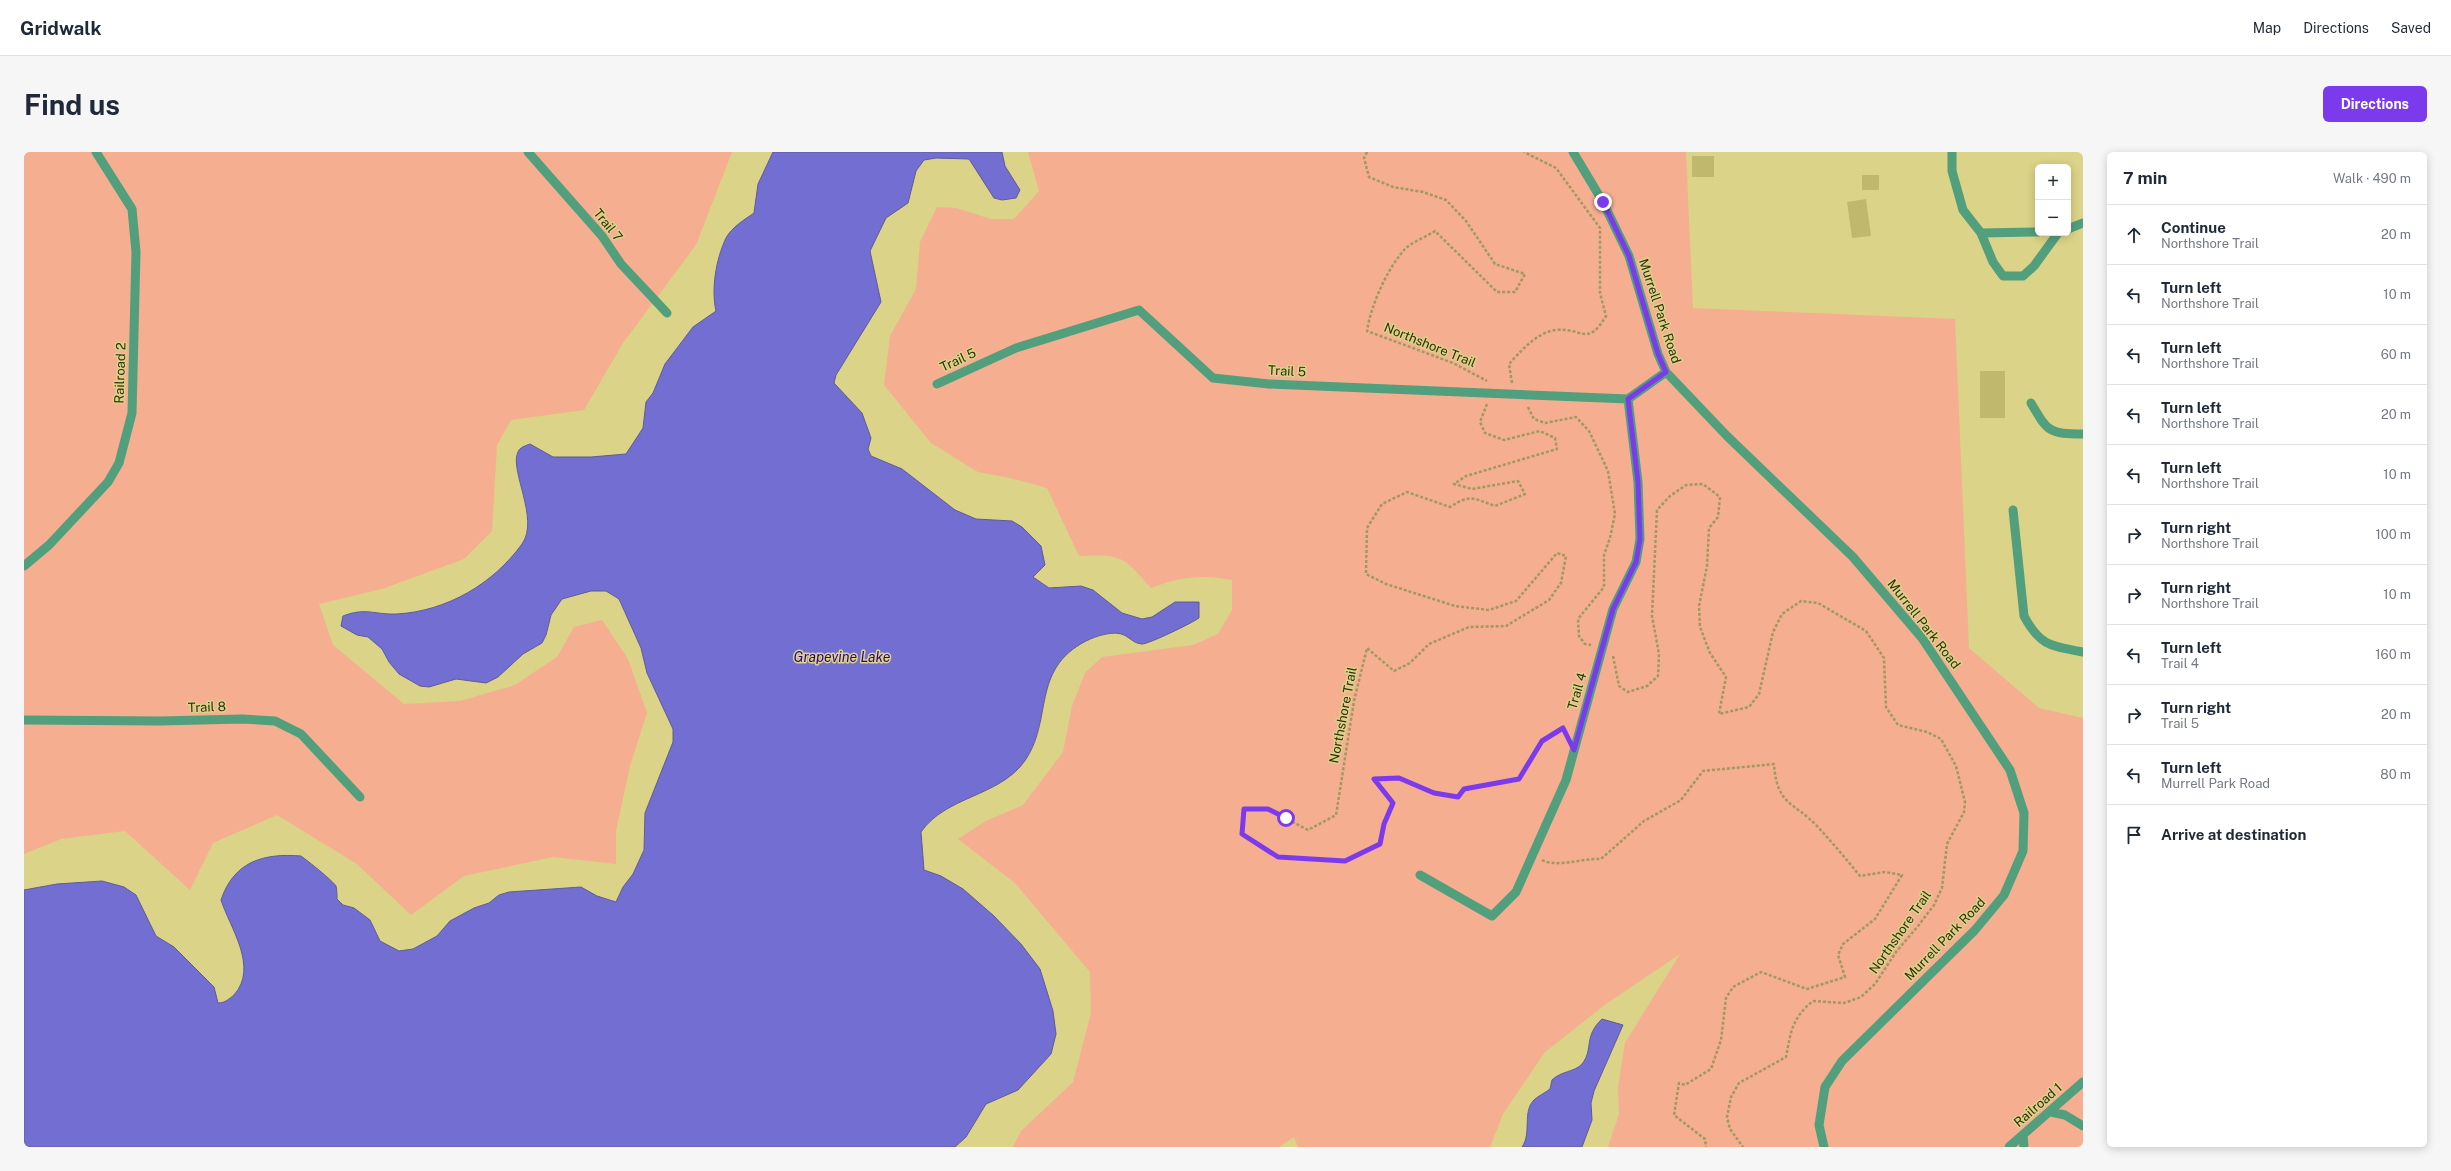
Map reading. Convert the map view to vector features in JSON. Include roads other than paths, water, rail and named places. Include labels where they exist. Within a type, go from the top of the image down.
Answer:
[{"type":"lane","name":"Railroad 2","points":[[24,566],[48,545],[108,482],[118,463],[132,413],[136,252],[132,208],[96,152]]},
{"type":"lane","name":"Trail 7","points":[[528,152],[602,236],[621,264],[667,313]]},
{"type":"lane","name":"Murrell Park Road","points":[[1573,152],[1603,202],[1629,256],[1658,354],[1666,372],[1727,436],[1853,557],[1922,638],[2010,770],[2024,813],[2022,851],[2004,895],[1975,930],[1842,1061],[1825,1087],[1819,1125],[1824,1147]]},
{"type":"lane","points":[[1952,152],[1952,171],[1963,210],[1981,233],[1993,262],[2003,276],[2022,276],[2034,266],[2055,236]]},
{"type":"lane","points":[[2071,228],[2083,223]]},
{"type":"lane","points":[[1981,233],[2035,232]]},
{"type":"lane","name":"Trail 5","points":[[937,384],[1016,348],[1139,310],[1214,378],[1269,384],[1628,399]]},
{"type":"lane","points":[[1628,399],[1666,372]]},
{"type":"lane","name":"Trail 4","points":[[1420,875],[1492,916],[1516,892],[1566,780],[1613,609],[1636,562],[1640,539],[1638,482],[1628,399]]},
{"type":"lane","points":[[2031,403],[2045,427],[2060,434],[2083,434]]},
{"type":"lane","points":[[2013,510],[2024,616],[2032,632],[2043,642],[2083,652]]},
{"type":"lane","name":"Trail 8","points":[[24,720],[161,721],[242,719],[275,721],[301,734],[360,797]]},
{"type":"lane","name":"Railroad 1","points":[[2009,1147],[2051,1112],[2083,1082]]},
{"type":"lane","points":[[2051,1112],[2065,1115],[2083,1126]]},
{"type":"lane","points":[[2023,1135],[2024,1147]]},
{"type":"water","name":"Grapevine Lake","points":[[773,152],[1002,152],[1005,166],[1020,190],[1016,198],[1002,200],[994,198],[969,159],[936,158],[924,160],[916,171],[908,203],[886,218],[870,251],[881,302],[836,375],[834,383],[862,413],[871,438],[868,449],[871,456],[902,469],[955,510],[976,519],[1012,521],[1022,527],[1041,546],[1045,565],[1033,577],[1049,588],[1081,586],[1093,590],[1122,613],[1142,619],[1152,617],[1175,602],[1199,602],[1199,618],[1153,641],[1142,644],[1134,642],[1124,635],[1110,633],[1086,641],[1068,653],[1057,666],[1050,681],[1033,746],[1024,762],[1013,774],[1000,783],[944,811],[932,820],[921,832],[924,870],[941,876],[963,889],[994,916],[1021,944],[1040,969],[1053,1011],[1056,1034],[1051,1054],[1018,1090],[986,1104],[966,1137],[955,1147],[24,1147],[24,890],[57,884],[102,881],[124,887],[136,895],[156,936],[174,947],[214,987],[218,1003],[225,1002],[234,995],[241,984],[244,972],[243,960],[236,935],[221,900],[234,876],[242,868],[263,858],[287,855],[301,856],[334,883],[336,886],[337,899],[343,905],[354,908],[370,920],[380,941],[399,951],[413,949],[437,936],[450,921],[474,908],[489,903],[499,895],[509,892],[581,887],[597,896],[616,902],[623,887],[633,874],[644,850],[645,813],[673,742],[673,729],[647,673],[641,648],[619,599],[606,591],[591,591],[562,599],[551,615],[546,635],[542,643],[523,654],[498,677],[486,683],[456,679],[429,687],[420,686],[399,674],[389,662],[382,649],[368,637],[357,635],[341,626],[343,616],[358,612],[397,614],[416,612],[434,607],[467,593],[483,583],[497,571],[522,544],[527,534],[528,522],[516,460],[518,452],[523,447],[530,444],[553,457],[591,457],[626,454],[643,428],[646,402],[653,393],[665,364],[693,327],[716,311],[714,284],[722,246],[732,230],[754,213],[758,184]]},
{"type":"water","points":[[1602,1019],[1623,1025],[1594,1091],[1591,1103],[1592,1120],[1582,1147],[1522,1147],[1525,1141],[1528,1110],[1530,1105],[1534,1100],[1550,1089],[1552,1080],[1564,1073],[1576,1069],[1582,1064],[1588,1053],[1590,1037],[1596,1025]]}]
